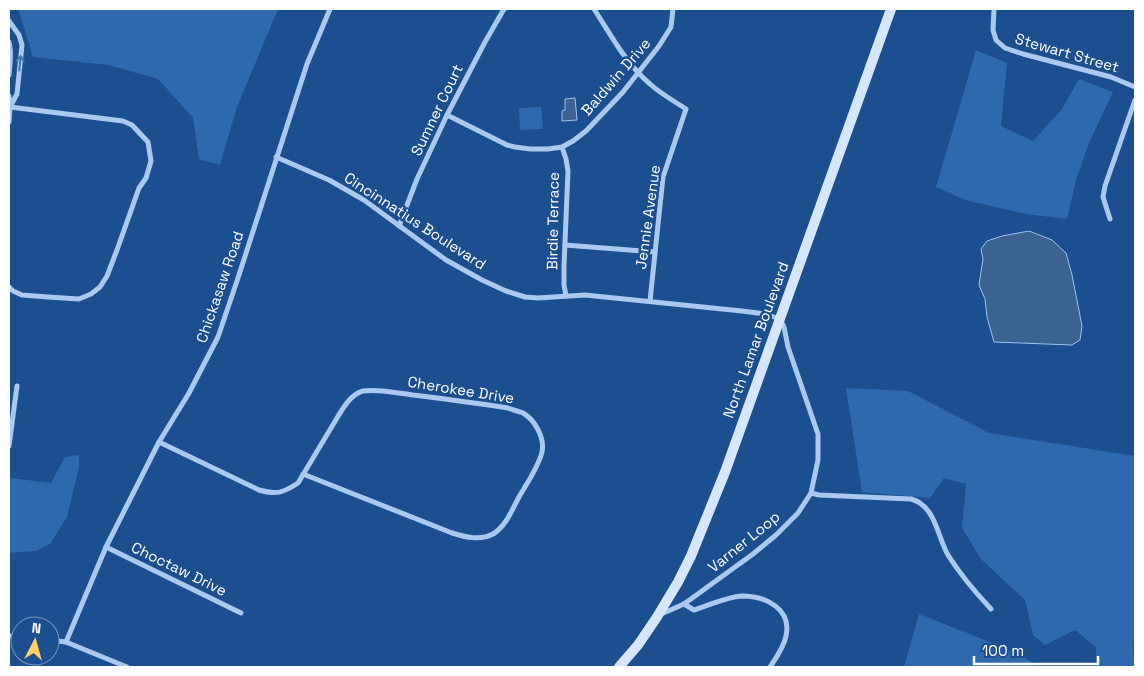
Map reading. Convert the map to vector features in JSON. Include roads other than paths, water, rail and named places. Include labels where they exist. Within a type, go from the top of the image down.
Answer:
[{"type":"street","name":"Chickasaw Road","points":[[66,642],[106,548],[159,442],[189,393],[218,337],[307,64],[330,9]]},
{"type":"street","name":"Sumner Court","points":[[399,226],[417,179],[447,115],[504,9]]},
{"type":"street","points":[[594,9],[618,48],[638,72]]},
{"type":"street","name":"Baldwin Drive","points":[[447,115],[507,145],[540,149],[562,147],[586,131],[623,92],[659,46],[671,27],[672,9]]},
{"type":"street","name":"North Lamar Boulevard","points":[[619,667],[638,645],[657,617],[691,556],[724,474],[891,9]]},
{"type":"street","name":"Stewart Street","points":[[994,9],[993,30],[996,40],[1005,48],[1111,77],[1135,87]]},
{"type":"street","points":[[9,22],[19,35],[22,45],[17,94],[10,107]]},
{"type":"street","points":[[9,42],[11,58],[9,75]]},
{"type":"street","name":"Jennie Avenue","points":[[638,72],[660,92],[686,109],[663,177],[650,301]]},
{"type":"street","points":[[9,96],[9,122]]},
{"type":"street","points":[[1110,219],[1103,197],[1105,186],[1135,100]]},
{"type":"street","points":[[9,287],[22,295],[48,298],[79,298],[91,294],[100,287],[118,250],[139,188],[146,178],[151,161],[148,142],[132,125],[124,122],[10,107]]},
{"type":"street","name":"Birdie Terrace","points":[[562,147],[568,171],[564,284],[566,296]]},
{"type":"street","name":"Cincinnatius Boulevard","points":[[276,157],[329,180],[364,200],[458,268],[506,291],[524,297],[585,295],[742,311],[766,314],[780,319]]},
{"type":"street","points":[[565,245],[655,252]]},
{"type":"street","name":"Varner Loop","points":[[657,617],[684,604],[753,554],[798,513],[810,493],[818,460],[818,434],[780,319]]},
{"type":"street","points":[[9,446],[17,386]]},
{"type":"street","name":"Cherokee Drive","points":[[159,442],[270,494],[287,490],[298,483],[303,474],[343,408],[354,396],[363,391],[401,393],[508,408],[523,414],[531,420],[538,429],[542,440],[542,451],[536,467],[502,527],[491,535],[481,538],[468,538],[452,533],[303,474]]},
{"type":"street","points":[[810,493],[844,497],[911,499],[921,503],[929,512],[947,553],[974,591],[991,608]]},
{"type":"street","name":"Choctaw Drive","points":[[106,548],[241,613]]},
{"type":"street","points":[[684,604],[694,610],[742,596],[762,599],[772,603],[780,609],[787,627],[784,644],[770,667]]},
{"type":"street","points":[[60,641],[127,667]]}]
